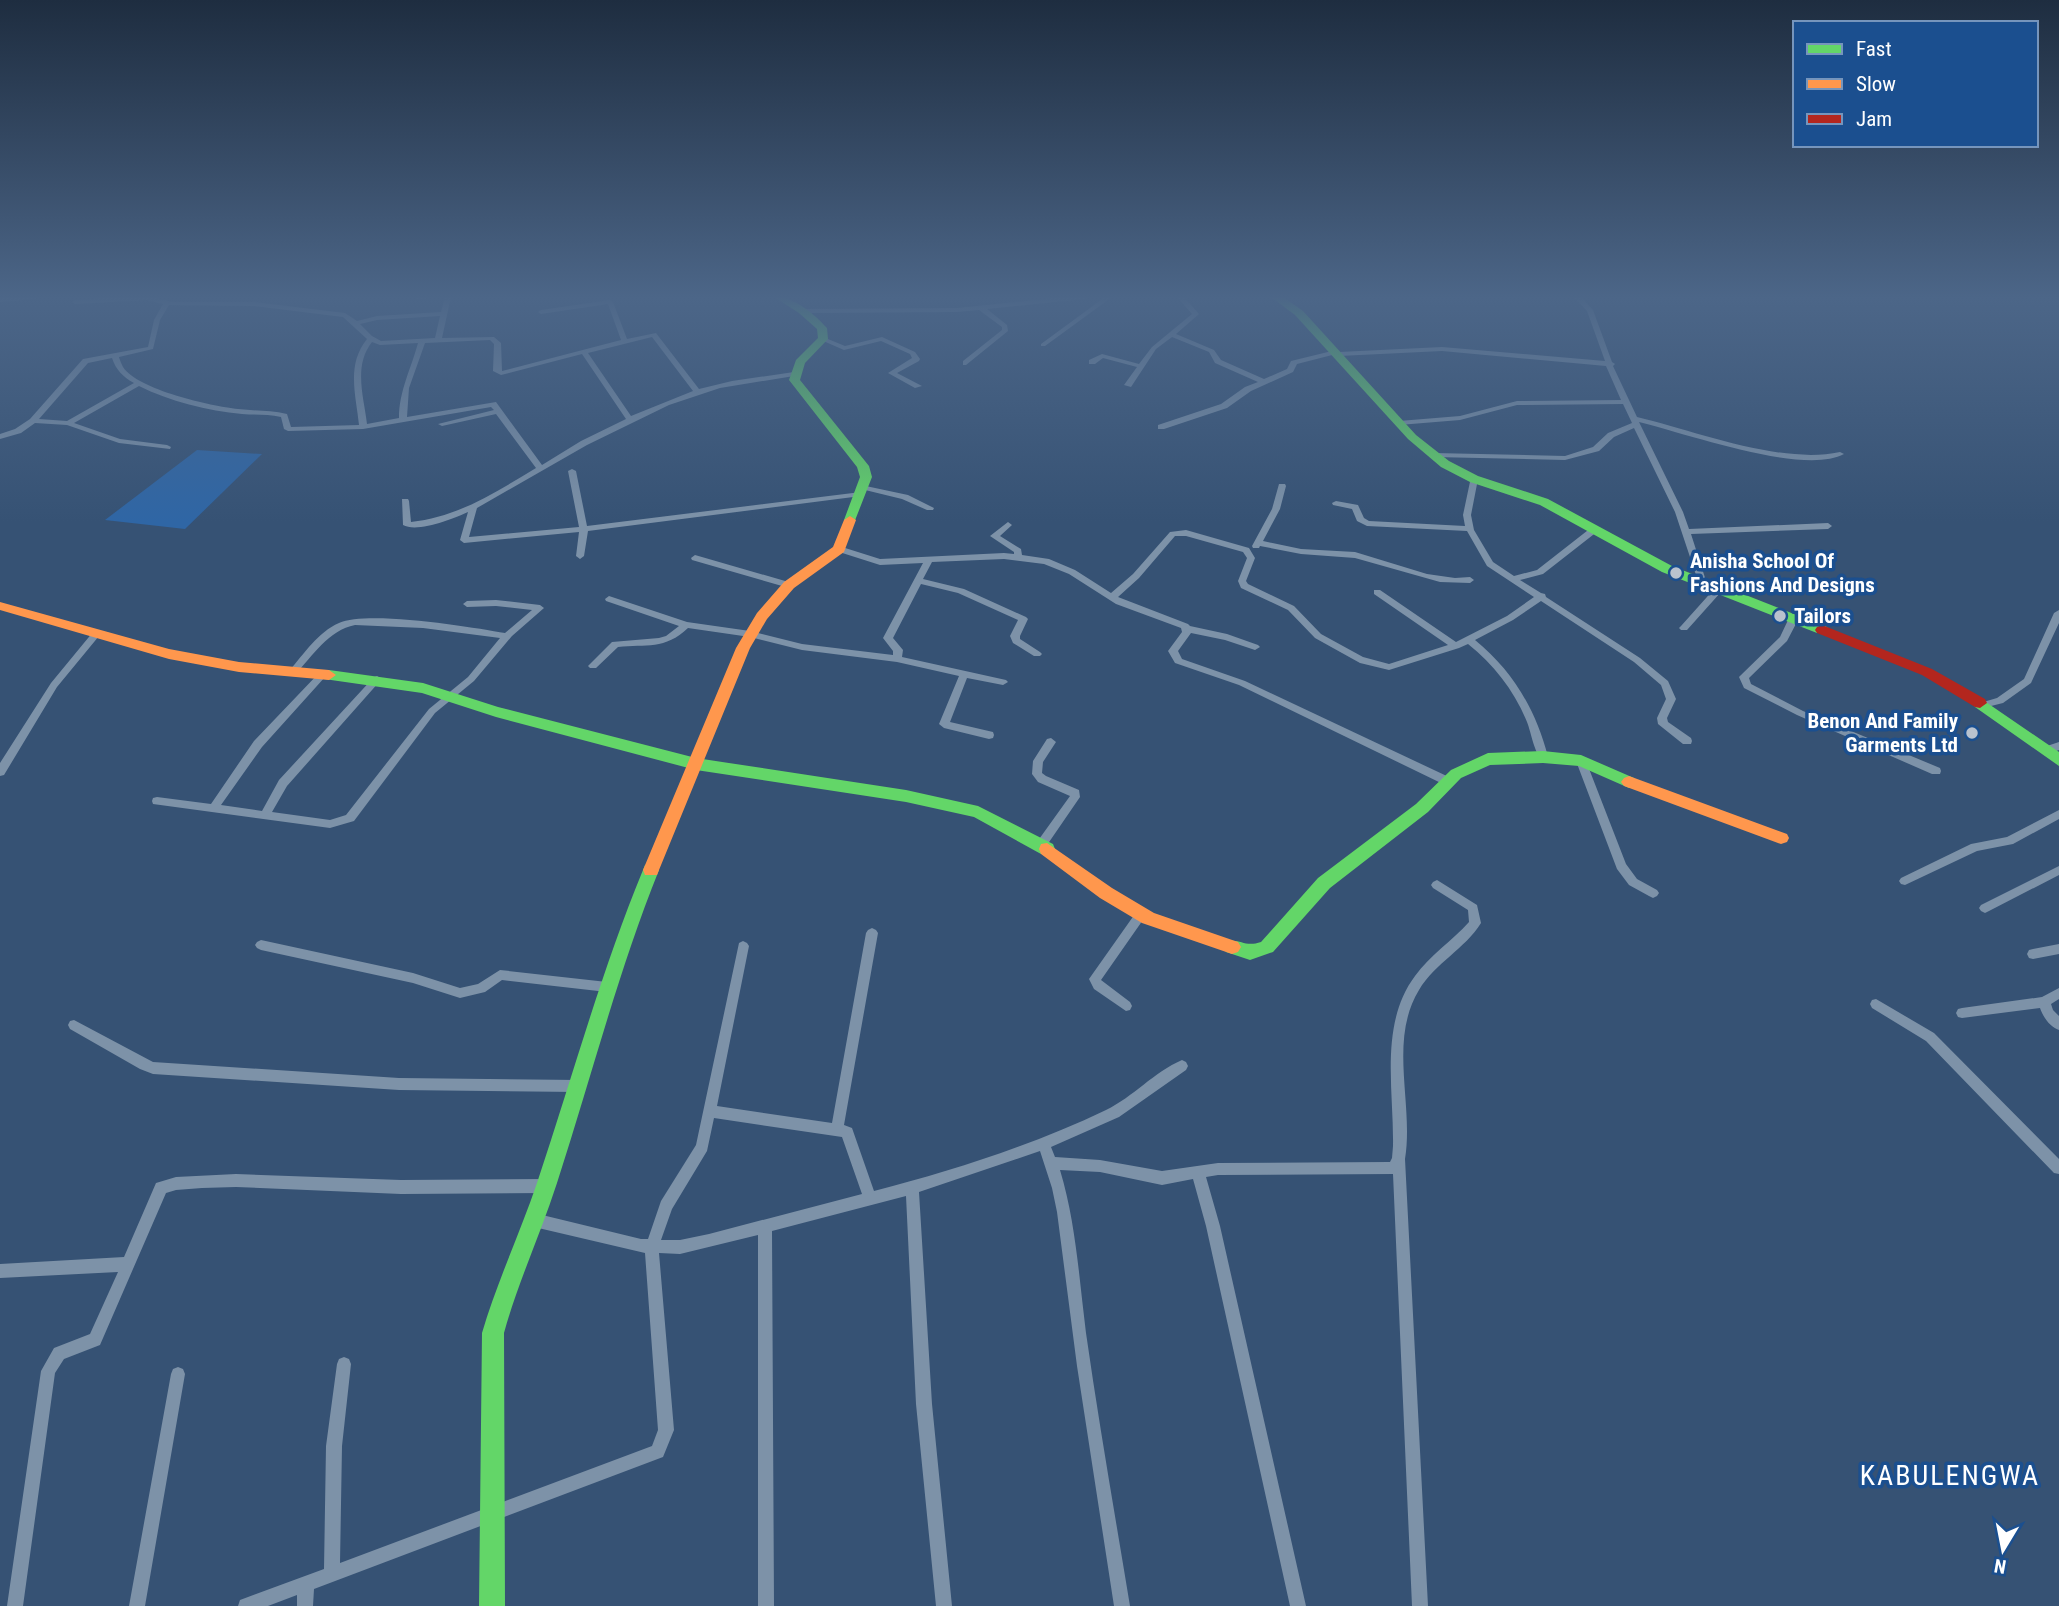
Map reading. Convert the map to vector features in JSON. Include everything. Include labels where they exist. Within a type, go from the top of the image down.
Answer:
[{"type":"street","points":[[0,437],[18,432],[33,421],[76,372]]},
{"type":"street","points":[[120,372],[136,385],[237,412],[275,412],[284,416],[288,429],[363,427],[493,404],[540,468]]},
{"type":"street","points":[[357,372],[363,427]]},
{"type":"street","points":[[403,419],[405,384],[411,372]]},
{"type":"street","points":[[597,372],[630,420]]},
{"type":"street","points":[[682,372],[696,392]]},
{"type":"street","points":[[894,372],[918,386]]},
{"type":"street","points":[[1128,385],[1136,372]]},
{"type":"street","points":[[1243,372],[1263,381]]},
{"type":"street","points":[[1161,427],[1224,406],[1263,381],[1285,372]]},
{"type":"street","points":[[1355,372],[1399,423],[1434,454],[1474,479],[1544,502],[1667,569],[1927,672],[2054,752]]},
{"type":"street","points":[[1614,372],[1679,512],[1710,587]]},
{"type":"street","points":[[405,501],[407,525],[432,521],[506,492],[540,468],[630,420],[696,392],[794,374],[798,386],[866,471],[862,491],[839,549],[789,585],[750,634],[639,894],[546,1186],[501,1301],[493,1333],[492,1606]]},
{"type":"street","points":[[68,424],[136,385]]},
{"type":"street","points":[[1399,423],[1460,418],[1517,403],[1626,402]]},
{"type":"street","points":[[442,424],[499,411]]},
{"type":"street","points":[[33,421],[68,424],[110,435],[119,441],[167,447]]},
{"type":"street","points":[[1434,454],[1565,458],[1595,449],[1611,435],[1636,421],[1765,452],[1828,458],[1840,454]]},
{"type":"street","points":[[572,471],[584,530],[580,556]]},
{"type":"street","points":[[1474,479],[1467,515],[1469,529],[1490,564],[1542,596],[1659,677],[1671,699],[1662,718],[1663,724],[1687,741]]},
{"type":"street","points":[[1249,553],[1259,543],[1276,509],[1282,486]]},
{"type":"street","points":[[474,505],[464,540],[584,530],[862,491],[905,497],[930,508]]},
{"type":"street","points":[[1336,503],[1355,507],[1360,519],[1367,523],[1469,529]]},
{"type":"street","points":[[1008,525],[994,536],[1018,551],[1017,557]]},
{"type":"street","points":[[1685,532],[1828,526]]},
{"type":"street","points":[[1513,579],[1540,572],[1595,529]]},
{"type":"street","points":[[1111,597],[1136,576],[1173,534],[1186,533],[1249,553]]},
{"type":"street","points":[[1259,543],[1303,552],[1357,555],[1400,566],[1428,578],[1453,582],[1470,580]]},
{"type":"street","points":[[839,549],[875,562],[1017,557],[1059,567],[1111,597],[1178,622],[1187,629],[1227,637],[1255,647]]},
{"type":"street","points":[[1249,553],[1251,558],[1242,581],[1244,586],[1291,608],[1318,636],[1360,660],[1390,667],[1456,646],[1510,618],[1542,596]]},
{"type":"street","points":[[695,558],[789,585]]},
{"type":"street","points":[[897,659],[898,650],[888,638],[929,559]]},
{"type":"street","points":[[917,580],[961,591],[1023,619],[1015,636],[1016,641],[1037,654]]},
{"type":"street","points":[[1684,628],[1710,587]]},
{"type":"street","points":[[1377,592],[1456,646]]},
{"type":"street","points":[[609,599],[686,625],[750,634],[802,647],[897,659],[1003,682]]},
{"type":"street","points":[[158,801],[330,824],[351,818],[432,711],[471,679],[507,636],[540,608],[496,603],[467,604]]},
{"type":"street","points":[[0,606],[182,657],[292,673],[377,679],[449,696],[633,750],[696,764],[978,812],[1041,845],[1141,914],[1239,950],[1260,951],[1324,883],[1422,808],[1447,781],[1468,766],[1488,759],[1542,757],[1581,761],[1628,782],[1781,838]]},
{"type":"street","points":[[1983,705],[2000,701],[2028,681],[2059,613]]},
{"type":"street","points":[[1794,618],[1784,639],[1744,677],[1747,685],[1800,713],[1936,771]]},
{"type":"street","points":[[292,673],[331,632],[352,622],[479,631],[507,636]]},
{"type":"street","points":[[593,666],[615,644],[656,643],[674,635],[686,625]]},
{"type":"street","points":[[1187,629],[1172,651],[1178,661],[1242,683],[1447,781]]},
{"type":"street","points":[[0,772],[54,685],[96,634]]},
{"type":"street","points":[[1468,639],[1486,652],[1528,710],[1536,728],[1542,757]]},
{"type":"street","points":[[964,674],[944,724],[989,735]]},
{"type":"street","points":[[214,808],[222,792],[258,744],[322,675]]},
{"type":"street","points":[[265,815],[283,783],[377,679]]},
{"type":"street","points":[[1041,845],[1075,797],[1075,793],[1042,779],[1037,774],[1038,761],[1051,742]]},
{"type":"street","points":[[1581,761],[1621,866],[1633,882],[1653,893]]},
{"type":"street","points":[[1905,881],[1975,847],[2009,841],[2059,814]]},
{"type":"street","points":[[1985,908],[2059,870]]},
{"type":"street","points":[[1420,1606],[1398,1160],[1397,1084],[1400,1030],[1405,1005],[1414,987],[1475,923],[1473,908],[1437,885]]},
{"type":"street","points":[[1126,1006],[1098,985],[1095,979],[1141,914]]},
{"type":"street","points":[[837,1129],[872,933]]},
{"type":"street","points":[[261,945],[413,978],[460,993],[481,988],[500,975],[607,988]]},
{"type":"street","points":[[246,1606],[658,1452],[666,1430],[652,1247],[666,1206],[702,1147],[743,946]]},
{"type":"street","points":[[2033,954],[2059,949]]},
{"type":"street","points":[[1962,1013],[2044,1002],[2059,993]]},
{"type":"street","points":[[2044,1002],[2048,1013],[2059,1025]]},
{"type":"street","points":[[1876,1004],[1930,1037],[2059,1168]]},
{"type":"street","points":[[74,1025],[144,1066],[153,1068],[399,1084],[578,1086]]},
{"type":"street","points":[[534,1220],[652,1247],[681,1247],[912,1188],[1043,1144],[1114,1113],[1182,1066]]},
{"type":"street","points":[[709,1111],[837,1129],[850,1136],[870,1199]]},
{"type":"street","points":[[1043,1144],[1052,1163],[1063,1212],[1094,1440],[1122,1606]]},
{"type":"street","points":[[1052,1163],[1100,1166],[1162,1178],[1217,1168],[1386,1169],[1392,1168],[1398,1160]]},
{"type":"street","points":[[1198,1172],[1216,1240],[1298,1606]]},
{"type":"street","points":[[15,1606],[48,1371],[59,1353],[95,1340],[157,1192],[171,1183],[239,1181],[401,1187],[546,1186]]},
{"type":"street","points":[[912,1188],[924,1404],[944,1606]]},
{"type":"street","points":[[765,1227],[766,1606]]},
{"type":"street","points":[[0,1271],[128,1264]]},
{"type":"street","points":[[332,1575],[334,1446],[344,1364]]},
{"type":"street","points":[[137,1606],[178,1374]]},
{"type":"street","points":[[305,1606],[306,1584]]},
{"type":"shaded area","points":[[197,450],[262,454],[185,529],[105,520]]},
{"type":"traffic: fast","points":[[797,372],[794,380],[863,466],[866,477],[850,520]]},
{"type":"traffic: fast","points":[[1353,372],[1412,437],[1445,464],[1474,479],[1544,502],[1667,569],[1822,630]]},
{"type":"traffic: fast","points":[[329,675],[423,688],[496,712],[696,764],[906,796],[978,812],[1047,849]]},
{"type":"traffic: fast","points":[[1980,703],[2059,760]]},
{"type":"traffic: fast","points":[[1232,947],[1250,953],[1267,947],[1324,883],[1422,808],[1456,774],[1488,759],[1543,757],[1581,761],[1629,782]]},
{"type":"traffic: fast","points":[[492,1606],[493,1333],[547,1183],[621,947],[651,870]]},
{"type":"traffic: slow","points":[[651,870],[743,648],[762,616],[789,585],[839,549],[850,520]]},
{"type":"traffic: slow","points":[[0,606],[169,654],[239,667],[329,675]]},
{"type":"traffic: slow","points":[[1629,782],[1781,838]]},
{"type":"traffic: slow","points":[[1047,849],[1106,893],[1148,918],[1232,947]]},
{"type":"traffic: jam","points":[[1822,630],[1927,672],[1980,703]]},
{"type":"place","name":"Anisha School Of Fashions And Designs","points":[[1676,573]]},
{"type":"place","name":"Tailors","points":[[1780,616]]},
{"type":"place","name":"Benon And Family Garments Ltd","points":[[1972,733]]},
{"type":"district","name":"KABULENGWA","points":[[1950,1475]]}]
